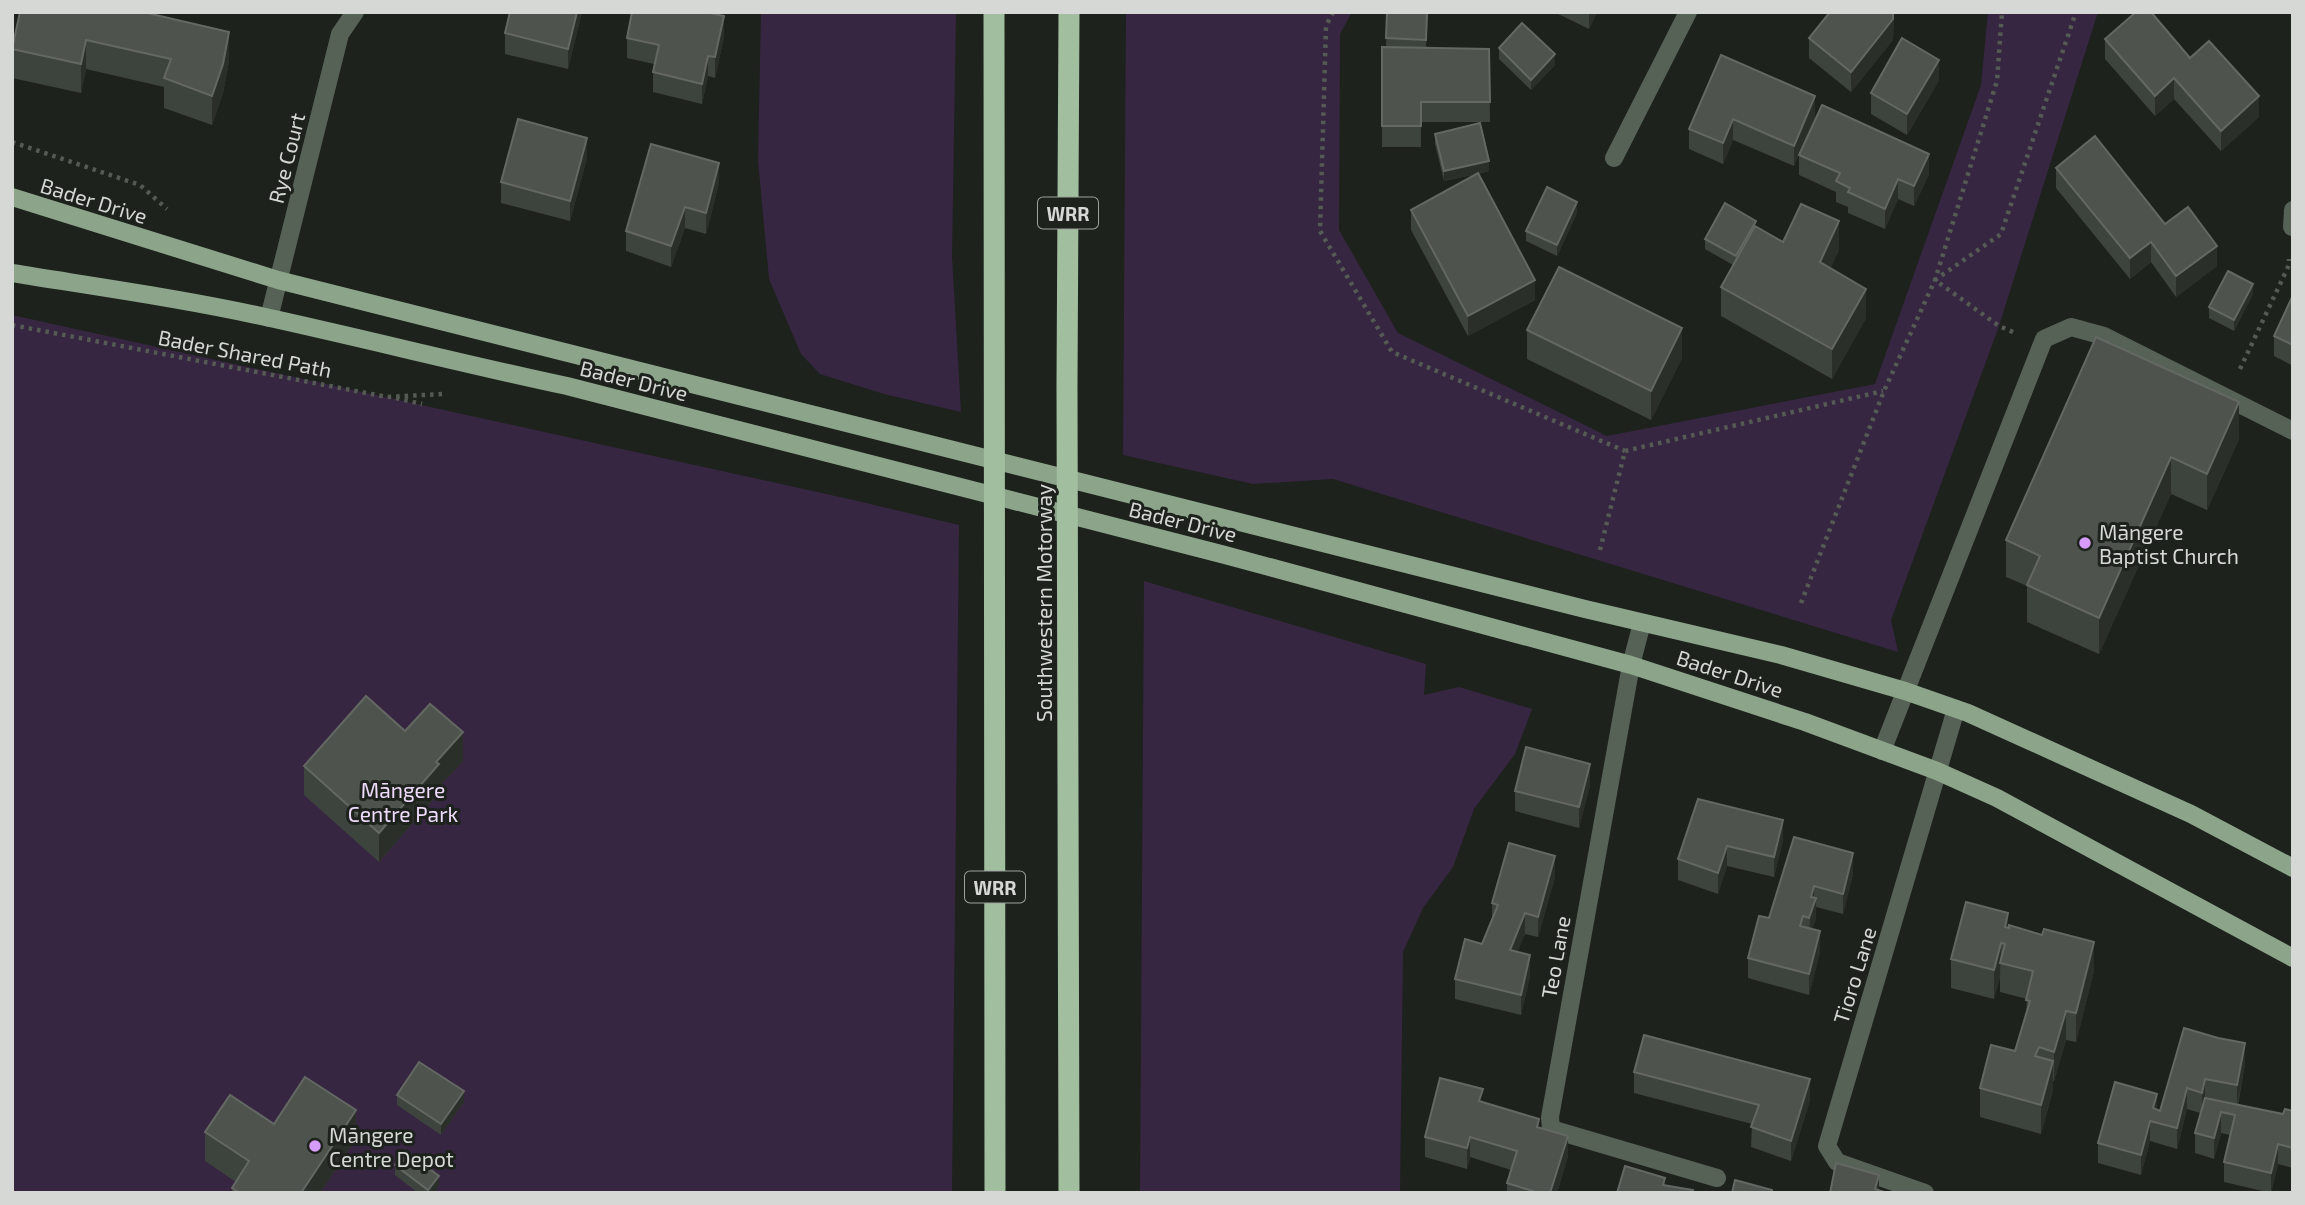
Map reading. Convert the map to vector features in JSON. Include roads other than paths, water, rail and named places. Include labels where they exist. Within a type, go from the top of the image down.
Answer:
[{"type":"highway","name":"WRR","points":[[994,12],[995,1193]]},
{"type":"highway","name":"Southwestern Motorway","points":[[1069,12],[1067,385],[1070,1190]]},
{"type":"main road","name":"Bader Drive","points":[[12,197],[278,280],[1238,522],[1781,655],[1905,691],[1956,709],[2191,814],[2293,868]]},
{"type":"main road","name":"Bader Drive","points":[[12,274],[133,292],[270,318],[463,365],[567,386],[1225,555],[1632,665],[1805,722],[1937,771],[2063,832],[2293,958]]},
{"type":"street","name":"Rye Court","points":[[270,318],[340,34],[355,12]]},
{"type":"street","points":[[1614,158],[1688,12]]},
{"type":"street","points":[[2292,227],[2293,211]]},
{"type":"street","points":[[1882,751],[2044,339],[2071,327],[2104,336],[2293,431]]},
{"type":"street","name":"Teo Lane","points":[[1643,623],[1632,665],[1576,966],[1550,1117],[1551,1129],[1717,1178]]},
{"type":"street","name":"Tioro Lane","points":[[1925,1193],[1837,1162],[1827,1146],[1956,709]]},
{"type":"place","name":"Māngere Baptist Church","points":[[2085,543]]},
{"type":"place","name":"Māngere Centre Depot","points":[[315,1146]]},
{"type":"park label","name":"Māngere Centre Park","points":[[403,801]]}]
